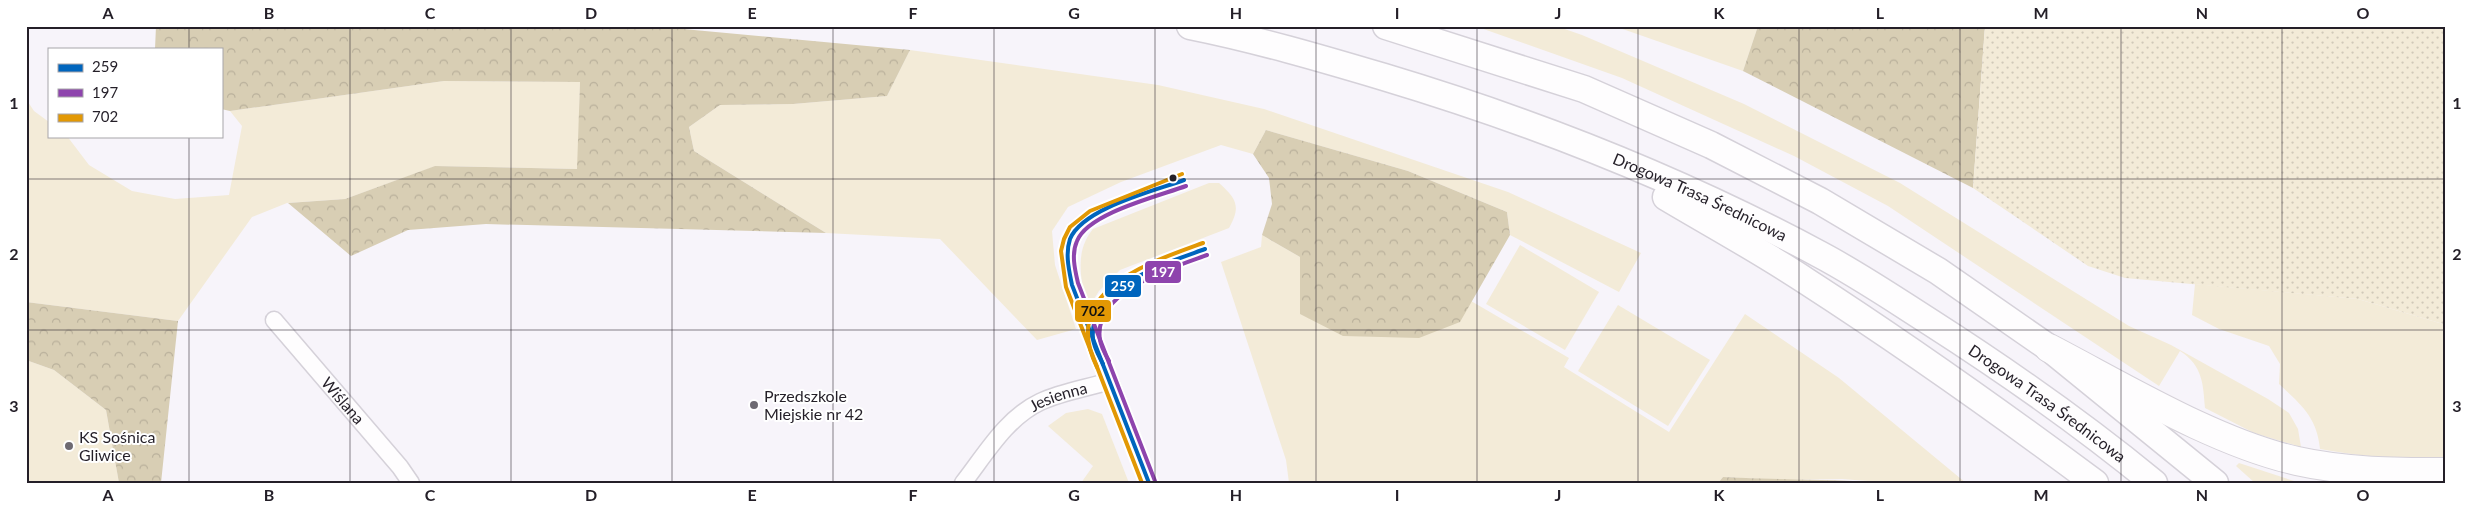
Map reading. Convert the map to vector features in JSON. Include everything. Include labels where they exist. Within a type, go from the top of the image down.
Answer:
[{"type":"highway","points":[[2050,348],[2169,410],[2235,441],[2297,461],[2370,472],[2445,472]]},
{"type":"main road","name":"Drogowa Trasa Średnicowa","points":[[1190,26],[1327,60],[1497,112],[1573,141],[1696,195],[1820,254],[2015,377],[2075,420],[2146,476]]},
{"type":"main road","points":[[1386,26],[1584,89],[1712,144],[1820,201],[1938,271],[2050,348],[2215,483]]},
{"type":"main road","points":[[1573,141],[1804,280],[2001,413],[2095,483]]},
{"type":"street","name":"Wiślana","points":[[274,320],[400,466],[411,483]]},
{"type":"street","name":"Jesienna","points":[[963,483],[1008,427],[1030,408],[1054,397],[1110,381],[1149,483]]},
{"type":"shaded area","points":[[1475,26],[1556,26],[1582,35],[1744,104],[1900,183],[2129,326],[2171,345],[2268,399],[2289,413],[2298,429],[2301,447],[2254,433],[2205,408],[2202,383],[2197,369],[2188,357],[2180,351],[2159,386],[1888,206],[1794,156],[1622,78]]},
{"type":"shaded area","points":[[1614,26],[1758,26],[1743,71]]},
{"type":"shaded area","points":[[1985,26],[2445,26],[2443,324],[2358,299],[2125,278],[2088,266],[1973,188]]},
{"type":"shaded area","points":[[910,50],[1158,85],[1264,109],[1508,192],[1641,253],[1619,292],[1510,235],[1507,212],[1408,171],[1266,130],[1253,154],[1221,145],[1121,182],[1068,207],[1052,231],[1055,265],[1076,329],[1037,340],[940,239],[826,233],[694,151],[689,127],[720,105],[793,104],[887,96]]},
{"type":"shaded area","points":[[444,81],[580,82],[578,169],[436,166],[345,199],[287,203],[252,217],[178,321],[26,302],[26,99],[34,111],[48,121],[48,138],[69,138],[89,165],[132,191],[175,199],[229,195],[242,126],[230,111]]},
{"type":"shaded area","points":[[1209,183],[1219,183],[1233,199],[1236,209],[1229,228],[1120,270],[1099,291],[1087,310],[1081,278],[1081,258],[1087,238],[1093,229]]},
{"type":"shaded area","points":[[1262,235],[1300,257],[1300,314],[1459,322],[1471,301],[1569,358],[1564,367],[1669,432],[1745,314],[1839,378],[1966,483],[1893,483],[1842,479],[1781,480],[1723,477],[1718,483],[1289,483],[1286,460],[1221,262],[1261,247]]},
{"type":"shaded area","points":[[1520,245],[1599,292],[1565,350],[1486,304]]},
{"type":"shaded area","points":[[2195,284],[2358,299],[2443,324],[2445,321],[2445,458],[2382,457],[2320,449],[2315,428],[2307,412],[2279,384],[2280,364],[2269,346],[2219,329],[2192,315]]},
{"type":"shaded area","points":[[1618,305],[1710,360],[1668,426],[1578,371]]},
{"type":"shaded area","name":"KS Sośnica Gliwice","points":[[26,360],[54,370],[106,410],[119,483],[26,483]]},
{"type":"shaded area","points":[[1088,409],[1102,414],[1129,483],[1081,483],[1093,466],[1048,426],[1066,413]]},
{"type":"shaded area","points":[[2239,463],[2294,481],[2293,483],[2255,483],[2236,466]]},
{"type":"green space","points":[[156,26],[651,26],[910,50],[887,96],[793,104],[720,105],[689,127],[694,151],[826,233],[486,224],[408,230],[351,256],[288,203],[345,199],[435,166],[577,169],[580,82],[444,81],[230,111],[222,109],[222,48],[155,48]]},
{"type":"green space","points":[[1758,26],[1985,26],[1973,188],[1743,71]]},
{"type":"green space","points":[[1266,130],[1408,171],[1507,212],[1510,235],[1460,322],[1419,338],[1343,336],[1300,314],[1300,257],[1262,235],[1272,204],[1269,178],[1253,154]]},
{"type":"green space","points":[[26,302],[178,321],[161,483],[119,483],[106,410],[54,370],[26,360]]},
{"type":"green space","points":[[1723,477],[1850,481],[1893,483],[1718,483]]},
{"type":"transit line","name":"702","points":[[1142,483],[1066,287],[1061,251],[1070,227],[1090,211],[1182,174]]},
{"type":"transit line","name":"259","points":[[1149,483],[1072,285],[1068,250],[1070,239],[1077,228],[1089,218],[1138,195],[1184,180]]},
{"type":"transit line","name":"197","points":[[1155,481],[1078,283],[1074,251],[1077,241],[1084,231],[1095,222],[1143,200],[1186,186]]},
{"type":"transit line","name":"702","points":[[1097,367],[1088,341],[1090,318],[1099,300],[1115,284],[1135,271],[1203,243]]},
{"type":"transit line","name":"259","points":[[1103,364],[1093,339],[1095,320],[1103,305],[1116,291],[1133,279],[1205,249]]},
{"type":"transit line","name":"197","points":[[1109,361],[1100,340],[1101,323],[1109,308],[1122,295],[1138,284],[1175,266],[1207,255]]},
{"type":"place","name":"Przedszkole Miejskie nr 42","points":[[754,405]]},
{"type":"place","name":"KS Sośnica Gliwice","points":[[69,446]]}]
